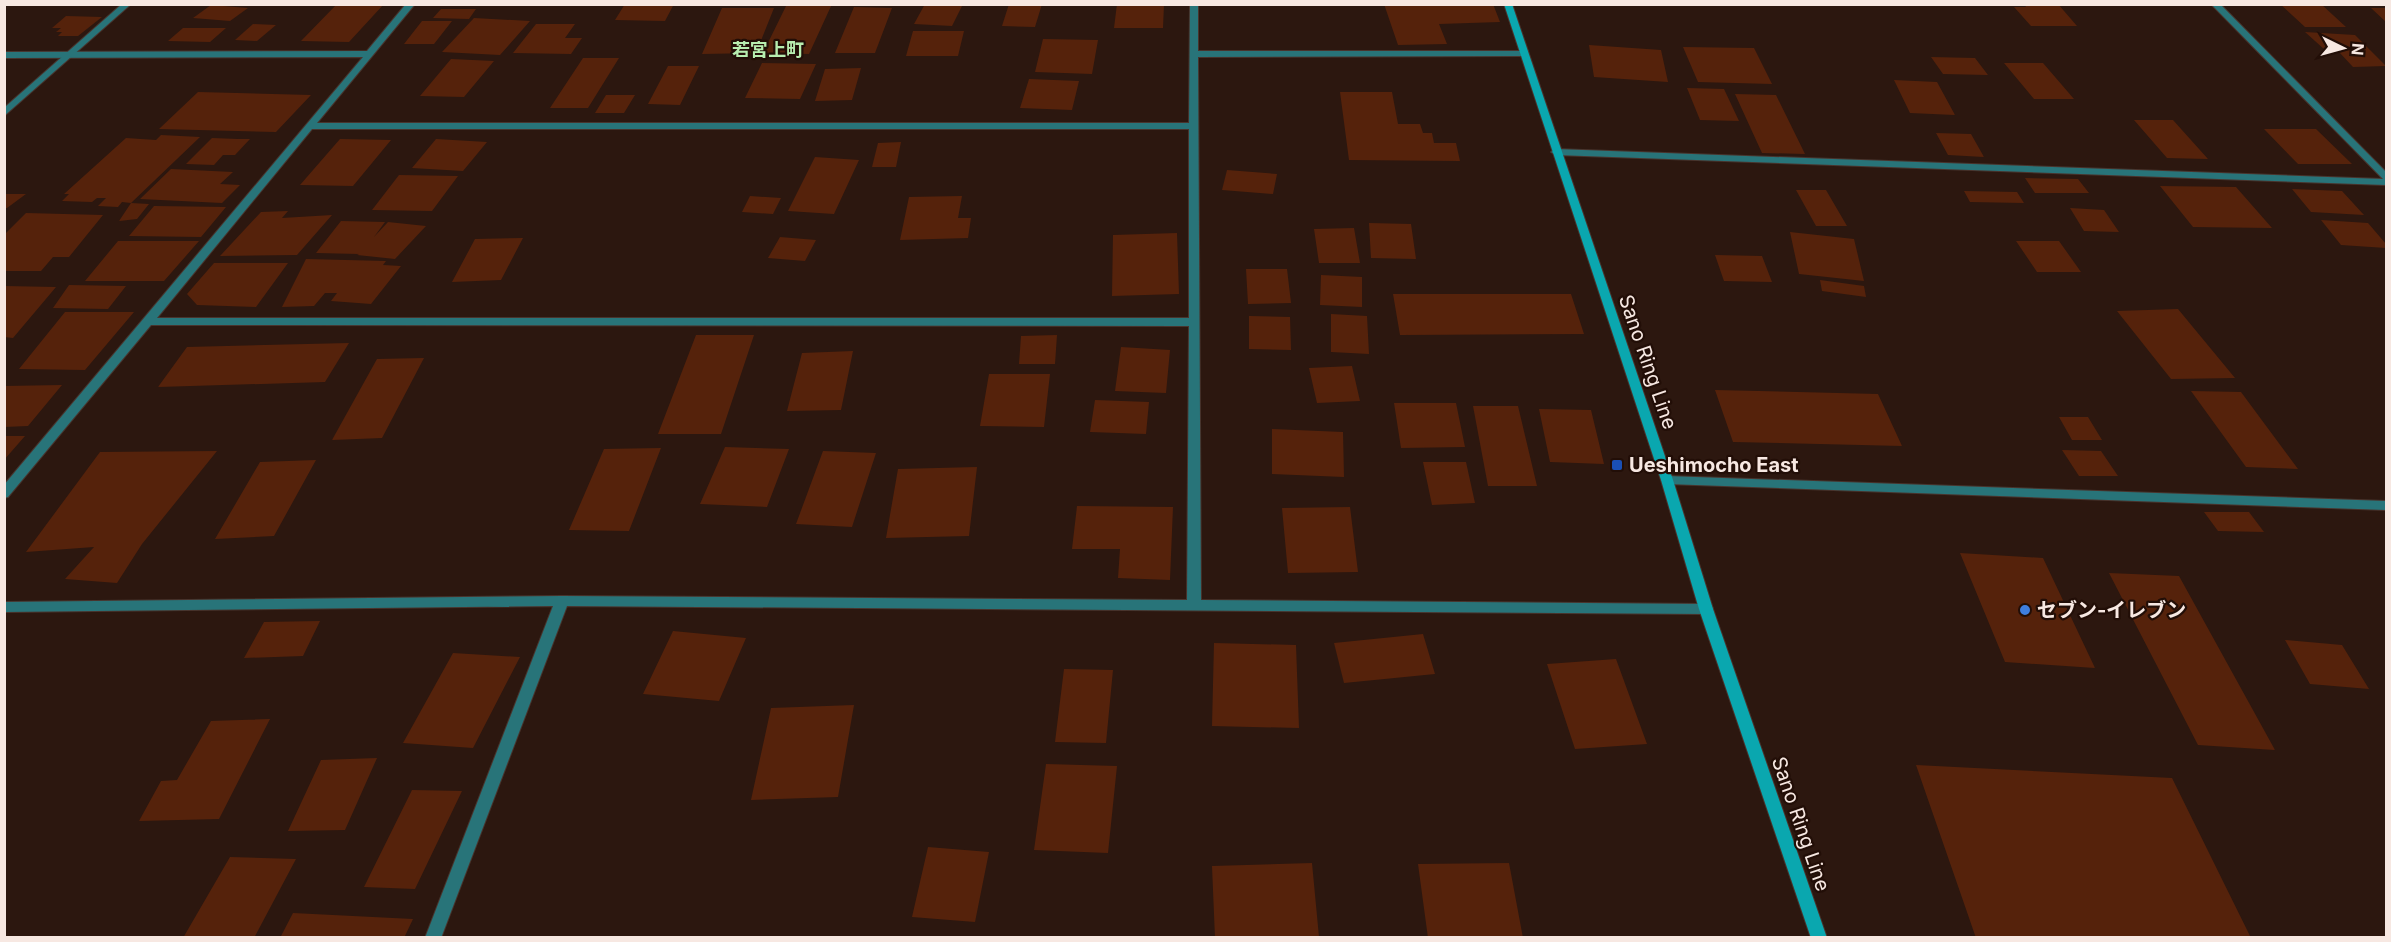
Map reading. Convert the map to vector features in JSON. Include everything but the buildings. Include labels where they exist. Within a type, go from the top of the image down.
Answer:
[{"type":"main road","name":"Sano Ring Line","points":[[1508,4],[1667,480],[1706,609],[1819,938]]},
{"type":"street","points":[[4,113],[127,4]]},
{"type":"street","points":[[4,494],[411,4]]},
{"type":"street","points":[[1194,4],[1194,606]]},
{"type":"street","points":[[2215,4],[2386,178]]},
{"type":"street","points":[[1194,54],[1525,53]]},
{"type":"street","points":[[4,55],[371,54]]},
{"type":"street","points":[[310,126],[1193,126]]},
{"type":"street","points":[[1556,152],[2386,178]]},
{"type":"street","points":[[147,321],[1194,322]]},
{"type":"street","points":[[1667,480],[2386,506]]},
{"type":"street","points":[[433,938],[562,601]]},
{"type":"street","points":[[4,607],[562,601],[1706,609]]},
{"type":"place","name":"Ueshimocho East","points":[[1617,465]]},
{"type":"place","name":"セブン-イレブン","points":[[2025,610]]},
{"type":"district","name":"若宮上町","points":[[768,50]]}]
